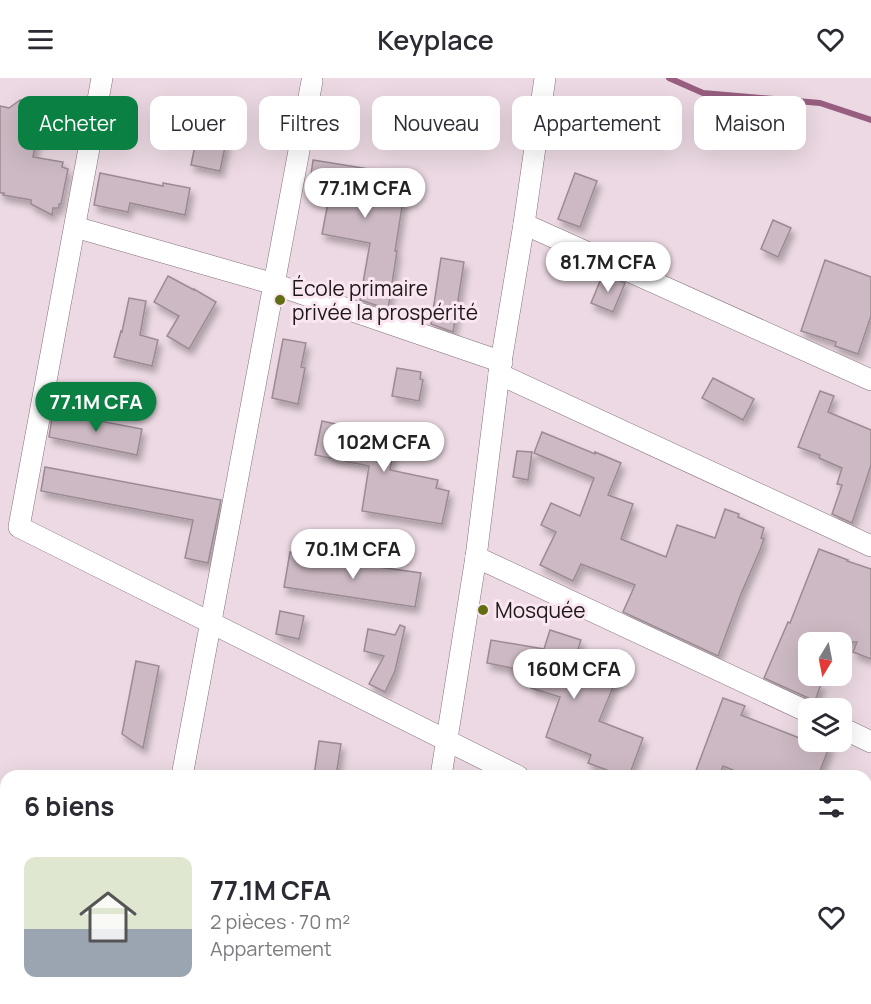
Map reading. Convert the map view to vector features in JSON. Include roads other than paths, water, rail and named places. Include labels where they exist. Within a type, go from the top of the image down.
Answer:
[{"type":"street","points":[[102,78],[19,527],[506,770]]},
{"type":"street","points":[[442,770],[476,557],[500,368],[545,78]]},
{"type":"street","points":[[183,770],[312,81]]},
{"type":"street","points":[[524,224],[871,380]]},
{"type":"street","points":[[75,226],[274,284],[500,368],[871,546]]},
{"type":"street","points":[[476,557],[798,707]]},
{"type":"street","points":[[852,733],[871,742]]},
{"type":"waterway","points":[[669,78],[703,93],[820,103],[871,120]]},
{"type":"place","name":"École primaire privée la prospérité","points":[[280,300]]},
{"type":"place","name":"Mosquée","points":[[483,610]]}]
